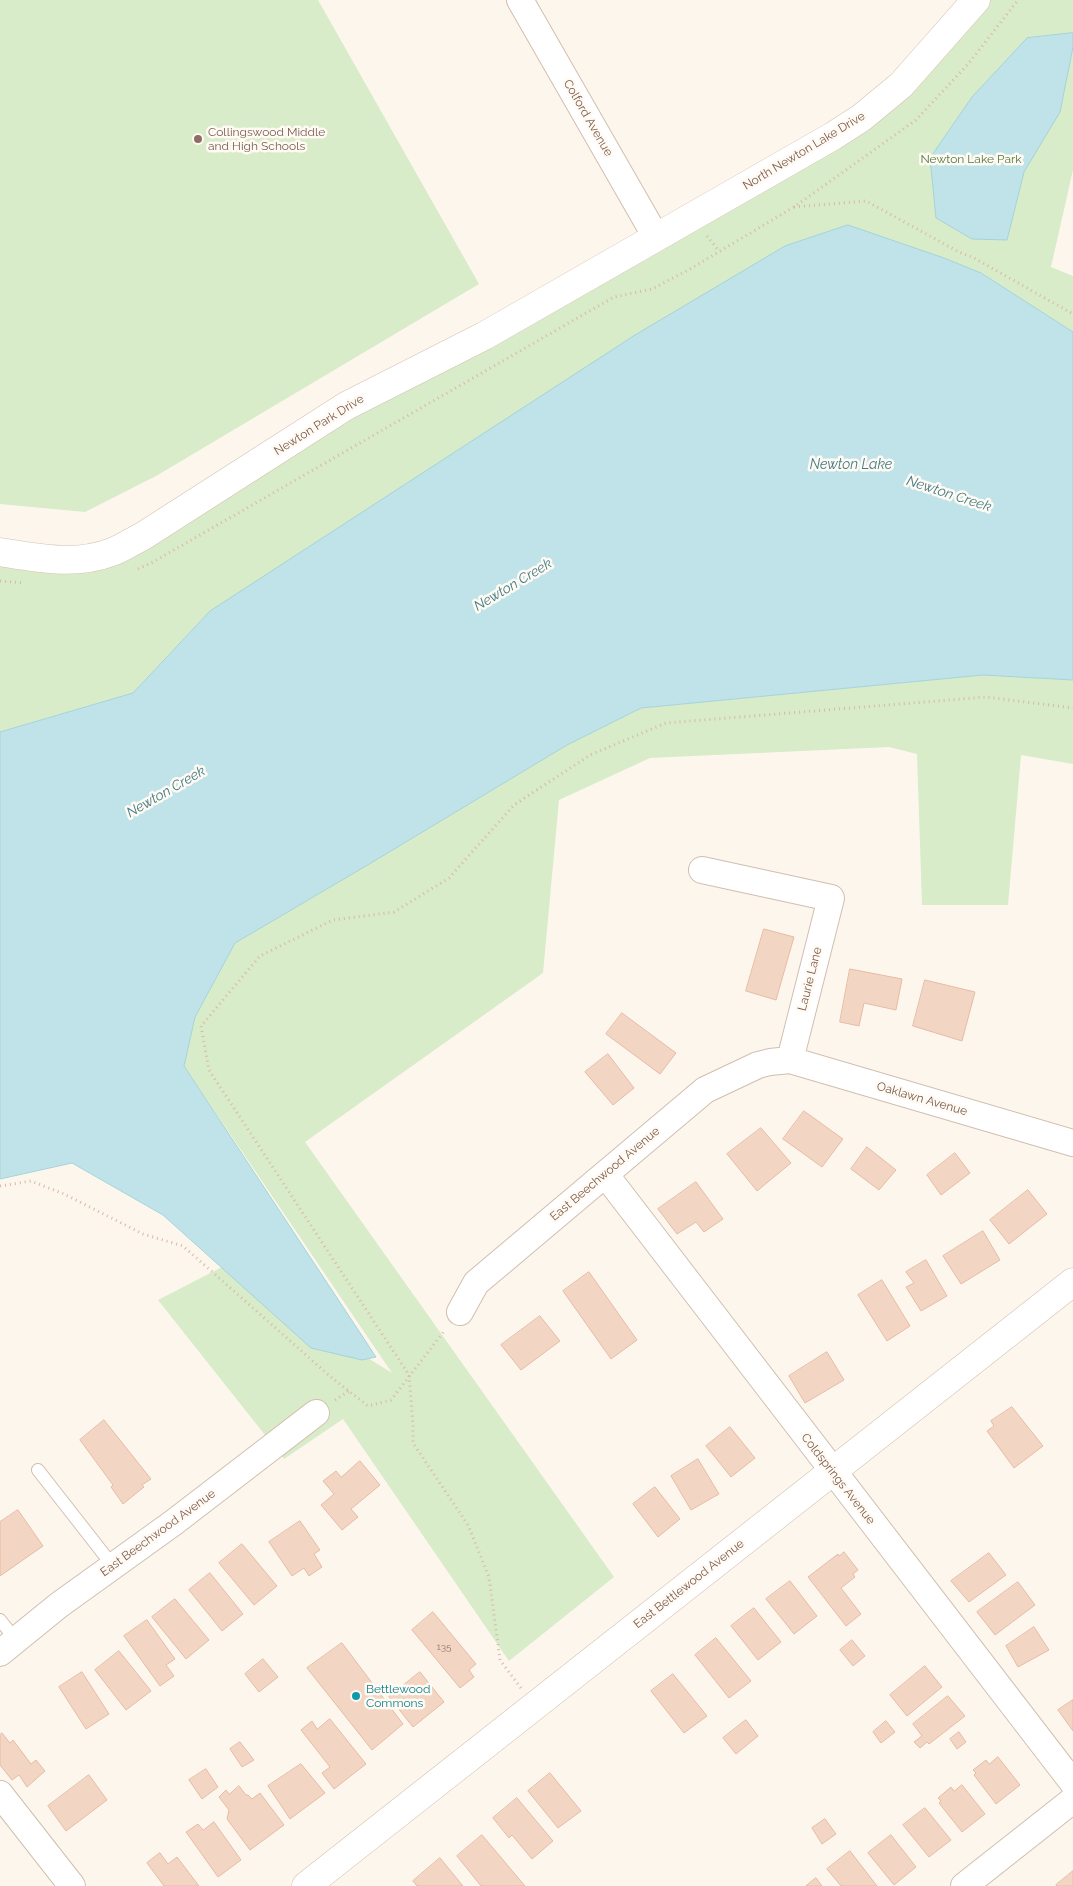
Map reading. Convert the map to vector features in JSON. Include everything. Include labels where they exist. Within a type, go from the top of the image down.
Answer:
[{"type":"street","name":"Colford Avenue","points":[[520,0],[656,237]]},
{"type":"street","name":"North Newton Lake Drive","points":[[656,237],[833,136],[861,118],[902,85],[976,0]]},
{"type":"street","name":"Newton Park Drive","points":[[0,552],[62,561],[88,558],[112,552],[176,516],[346,406],[484,336],[656,237]]},
{"type":"street","name":"Laurie Lane","points":[[702,870],[831,898],[780,1061]]},
{"type":"street","name":"Oaklawn Avenue","points":[[780,1061],[1073,1143]]},
{"type":"street","name":"East Beechwood Avenue","points":[[460,1312],[476,1283],[705,1090],[758,1065],[780,1061]]},
{"type":"street","name":"Coldsprings Avenue","points":[[605,1174],[1073,1783]]},
{"type":"street","name":"East Bettlewood Avenue","points":[[306,1886],[1073,1282]]},
{"type":"street","name":"East Beechwood Avenue","points":[[5,1638],[59,1605],[173,1523],[316,1413]]},
{"type":"street","points":[[0,1794],[72,1886]]},
{"type":"street","points":[[964,1886],[1073,1800]]},
{"type":"lane","points":[[38,1470],[113,1566]]},
{"type":"path","points":[[794,207],[866,201],[959,252],[974,258],[1073,314]]},
{"type":"path","points":[[706,234],[719,251]]},
{"type":"path","points":[[534,1706],[500,1660],[489,1577],[468,1525],[412,1443],[413,1426],[409,1375],[209,1070],[201,1026],[260,956],[333,920],[394,912],[449,878],[514,804],[590,755],[666,723],[986,697],[1073,708]]},
{"type":"path","points":[[0,1186],[31,1182],[64,1194],[143,1234],[183,1246],[332,1378],[368,1406],[390,1400],[460,1312]]},
{"type":"green space","name":"Collingswood Middle and High Schools","points":[[0,0],[318,0],[479,284],[156,476],[85,512],[0,504]]},
{"type":"green space","name":"Newton Lake Park","points":[[976,0],[1073,0],[1073,170],[1051,267],[1073,276],[1073,332],[981,273],[210,611],[133,693],[0,732],[0,552],[88,558],[833,136]]},
{"type":"green space","points":[[984,675],[1073,680],[1073,764],[1021,755],[1008,905],[922,905],[917,754],[889,747],[650,758],[559,800],[543,973],[305,1142],[614,1577],[509,1661],[343,1419],[284,1459],[158,1300],[222,1267],[392,1373],[184,1066],[195,1017],[235,943],[567,745],[641,708]]},
{"type":"water","points":[[1073,33],[1073,47],[1060,112],[1024,172],[1007,240],[972,239],[936,218],[930,158],[972,97],[1027,38]]},
{"type":"water","name":"Newton Lake","points":[[848,225],[944,258],[981,273],[1073,332],[1073,680],[983,675],[641,708],[567,745],[235,943],[195,1017],[184,1066],[376,1357],[362,1360],[311,1348],[163,1215],[72,1163],[0,1179],[0,732],[133,693],[210,611],[635,335],[785,246]]},
{"type":"building","points":[[764,929],[794,937],[776,1000],[746,991]]},
{"type":"building","points":[[850,969],[902,979],[896,1010],[864,1003],[859,1026],[840,1022]]},
{"type":"building","points":[[925,980],[975,992],[962,1041],[913,1026]]},
{"type":"building","points":[[622,1013],[676,1053],[660,1074],[606,1034]]},
{"type":"building","points":[[608,1054],[634,1088],[613,1105],[585,1072]]},
{"type":"building","points":[[804,1111],[843,1139],[822,1167],[783,1139]]},
{"type":"building","points":[[761,1128],[791,1163],[757,1191],[727,1154]]},
{"type":"building","points":[[867,1147],[896,1170],[879,1190],[851,1169]]},
{"type":"building","points":[[955,1153],[970,1173],[941,1195],[927,1175]]},
{"type":"building","points":[[696,1182],[723,1219],[704,1232],[696,1222],[677,1234],[658,1209]]},
{"type":"building","points":[[1028,1190],[1047,1214],[1009,1244],[990,1220]]},
{"type":"building","points":[[983,1231],[1000,1260],[961,1284],[943,1256]]},
{"type":"building","points":[[926,1260],[947,1296],[921,1311],[906,1287],[914,1283],[906,1272]]},
{"type":"building","points":[[589,1272],[637,1340],[611,1359],[563,1291]]},
{"type":"building","points":[[882,1280],[910,1326],[887,1341],[858,1295]]},
{"type":"building","points":[[540,1316],[560,1341],[521,1370],[501,1345]]},
{"type":"building","points":[[827,1352],[844,1380],[805,1403],[789,1376]]},
{"type":"building","points":[[1012,1407],[1043,1446],[1014,1468],[987,1431],[994,1426],[991,1421]]},
{"type":"building","points":[[104,1420],[151,1479],[142,1485],[144,1487],[123,1504],[111,1487],[113,1485],[80,1440]]},
{"type":"building","points":[[730,1427],[755,1458],[731,1477],[706,1446]]},
{"type":"building","points":[[698,1459],[719,1494],[691,1510],[671,1476]]},
{"type":"building","points":[[360,1461],[380,1485],[351,1509],[358,1517],[342,1530],[321,1505],[334,1494],[323,1481],[336,1471],[341,1477]]},
{"type":"building","points":[[655,1487],[680,1519],[658,1537],[633,1504]]},
{"type":"building","points":[[18,1510],[43,1546],[0,1576],[0,1522]]},
{"type":"building","points":[[300,1521],[320,1550],[314,1554],[322,1567],[309,1576],[304,1568],[292,1576],[269,1542]]},
{"type":"building","points":[[242,1544],[277,1586],[254,1605],[219,1563]]},
{"type":"building","points":[[844,1552],[858,1570],[853,1574],[855,1577],[841,1588],[861,1614],[846,1626],[808,1577],[838,1554],[839,1556]]},
{"type":"building","points":[[989,1553],[1006,1575],[969,1602],[951,1581]]},
{"type":"building","points":[[210,1573],[243,1614],[222,1631],[189,1590]]},
{"type":"building","points":[[790,1581],[817,1616],[794,1634],[766,1599]]},
{"type":"building","points":[[1018,1582],[1035,1605],[995,1635],[977,1612]]},
{"type":"building","points":[[175,1599],[209,1640],[186,1659],[152,1617]]},
{"type":"building","points":[[754,1608],[781,1642],[758,1660],[731,1626]]},
{"type":"building","points":[[433,1612],[476,1664],[469,1670],[474,1677],[460,1688],[412,1630]]},
{"type":"building","points":[[147,1620],[175,1659],[166,1665],[174,1676],[160,1686],[124,1636]]},
{"type":"building","points":[[1034,1627],[1049,1650],[1018,1667],[1006,1646]]},
{"type":"building","points":[[716,1638],[751,1681],[729,1698],[695,1655]]},
{"type":"building","points":[[852,1640],[865,1656],[853,1666],[840,1650]]},
{"type":"building","name":"Bettlewood Commons","points":[[342,1643],[403,1724],[372,1750],[307,1668]]},
{"type":"building","points":[[119,1651],[151,1691],[126,1710],[95,1670]]},
{"type":"building","points":[[263,1659],[278,1677],[259,1692],[245,1674]]},
{"type":"building","points":[[925,1666],[942,1687],[907,1716],[890,1695]]},
{"type":"building","points":[[82,1672],[109,1714],[86,1729],[59,1687]]},
{"type":"building","points":[[420,1672],[444,1702],[413,1727],[389,1697]]},
{"type":"building","points":[[673,1674],[707,1716],[684,1733],[651,1691]]},
{"type":"building","points":[[948,1696],[965,1716],[929,1744],[927,1742],[920,1748],[914,1742],[922,1736],[913,1724]]},
{"type":"building","points":[[1073,1700],[1073,1731],[1058,1710]]},
{"type":"building","points":[[330,1719],[366,1764],[334,1789],[322,1773],[330,1767],[301,1730],[312,1721],[317,1729]]},
{"type":"building","points":[[746,1720],[758,1736],[736,1754],[723,1738]]},
{"type":"building","points":[[886,1721],[895,1732],[881,1743],[873,1732]]},
{"type":"building","points":[[959,1732],[966,1742],[957,1749],[950,1739]]},
{"type":"building","points":[[2,1733],[10,1743],[13,1740],[31,1764],[36,1760],[45,1771],[27,1787],[19,1775],[12,1780],[0,1765],[0,1735]]},
{"type":"building","points":[[240,1742],[254,1760],[242,1767],[230,1749]]},
{"type":"building","points":[[998,1757],[1020,1785],[996,1804],[974,1775],[976,1773],[973,1770],[986,1760],[989,1764]]},
{"type":"building","points":[[301,1764],[325,1793],[290,1819],[268,1786]]},
{"type":"building","points":[[206,1769],[218,1787],[202,1799],[189,1780]]},
{"type":"building","points":[[550,1773],[581,1811],[558,1828],[528,1791]]},
{"type":"building","points":[[89,1775],[107,1800],[66,1831],[48,1806]]},
{"type":"building","points":[[962,1785],[985,1814],[962,1832],[939,1803],[941,1801],[938,1798],[951,1787],[954,1791]]},
{"type":"building","points":[[239,1786],[252,1799],[260,1793],[284,1825],[250,1850],[227,1819],[229,1810],[219,1797],[226,1790],[229,1794]]},
{"type":"building","points":[[517,1798],[553,1841],[532,1859],[512,1835],[509,1838],[493,1818]]},
{"type":"building","points":[[925,1808],[951,1840],[929,1857],[903,1825]]},
{"type":"building","points":[[825,1819],[836,1834],[822,1844],[812,1828]]},
{"type":"building","points":[[214,1822],[241,1860],[218,1877],[186,1832],[198,1824],[203,1830]]},
{"type":"building","points":[[482,1835],[525,1886],[481,1886],[457,1856]]},
{"type":"building","points":[[891,1835],[916,1867],[894,1885],[868,1853]]},
{"type":"building","points":[[850,1851],[877,1886],[841,1886],[827,1869]]},
{"type":"building","points":[[160,1853],[168,1864],[177,1857],[199,1886],[164,1886],[147,1863]]},
{"type":"building","points":[[440,1858],[463,1886],[417,1886],[413,1881]]},
{"type":"building","points":[[1073,1871],[1073,1886],[1056,1885]]},
{"type":"building","points":[[816,1878],[822,1886],[806,1886]]},
{"type":"place","name":"Collingswood Middle and High Schools","points":[[198,139]]},
{"type":"place","name":"Bettlewood Commons","points":[[356,1696]]},
{"type":"water label","name":"Newton Creek","points":[[949,494]]},
{"type":"water label","name":"Newton Creek","points":[[513,585]]},
{"type":"water label","name":"Newton Creek","points":[[166,792]]}]
